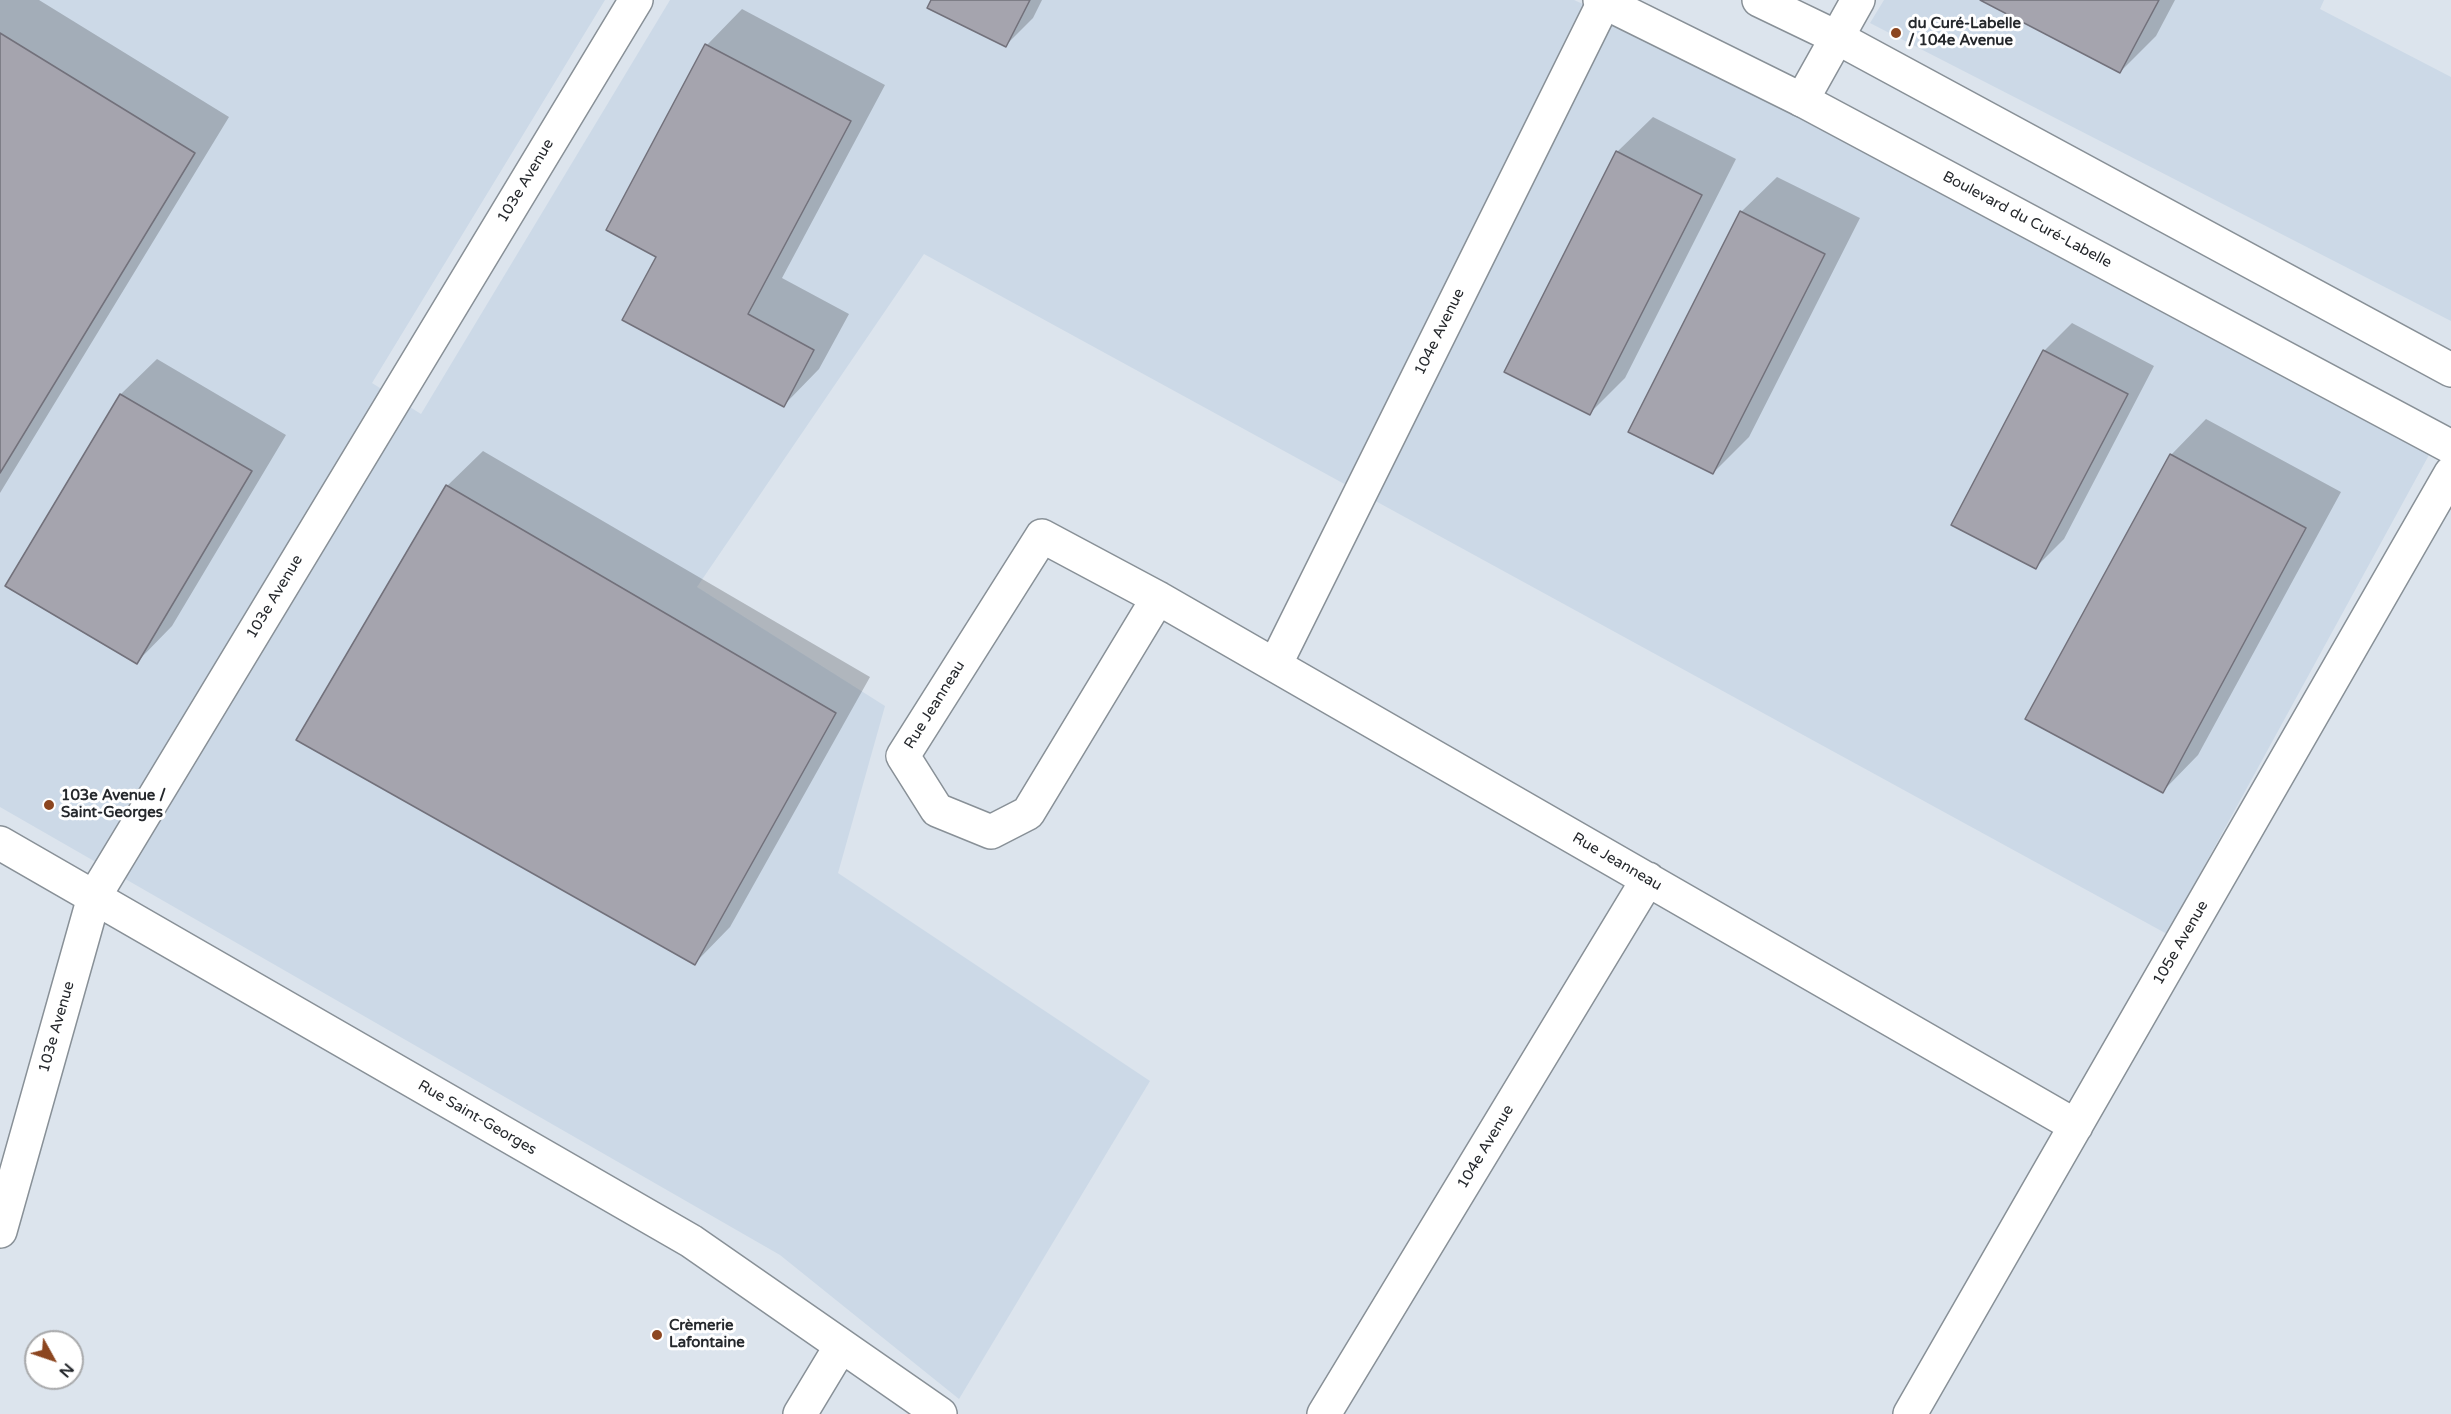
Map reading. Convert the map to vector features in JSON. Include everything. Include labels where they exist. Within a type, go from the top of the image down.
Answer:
[{"type":"street","name":"103e Avenue","points":[[0,1231],[94,897],[636,0]]},
{"type":"street","points":[[1759,0],[1836,37],[2451,370]]},
{"type":"street","points":[[1802,100],[1858,0]]},
{"type":"street","name":"Boulevard du Curé-Labelle","points":[[1603,1],[1802,100],[2451,447]]},
{"type":"street","name":"104e Avenue","points":[[1275,665],[1603,1]]},
{"type":"street","name":"105e Avenue","points":[[1910,1414],[2451,473]]},
{"type":"street","name":"Rue Jeanneau","points":[[1158,598],[1029,813],[991,832],[937,810],[903,756],[1042,536],[1158,598],[2076,1125]]},
{"type":"street","name":"Rue Saint-Georges","points":[[0,843],[691,1241],[940,1414]]},
{"type":"street","name":"104e Avenue","points":[[1323,1414],[1648,879]]},
{"type":"street","points":[[800,1414],[841,1346]]},
{"type":"shaded area","points":[[0,0],[605,0],[372,383],[421,414],[670,0],[1574,0],[1691,54],[2435,444],[2167,934],[924,254],[697,587],[885,706],[838,873],[1150,1081],[959,1399],[780,1255],[0,807]]},
{"type":"shaded area","points":[[1884,0],[2324,0],[2320,9],[2451,77],[2451,321],[1870,23]]},
{"type":"building","points":[[931,0],[1030,0],[1006,47],[927,8]]},
{"type":"building","points":[[1980,0],[2159,0],[2120,73]]},
{"type":"building","points":[[0,33],[195,153],[0,473]]},
{"type":"building","points":[[705,44],[851,121],[748,314],[814,350],[784,407],[622,320],[656,257],[606,230]]},
{"type":"building","points":[[1616,151],[1702,195],[1590,415],[1504,372]]},
{"type":"building","points":[[1740,211],[1825,254],[1713,474],[1628,432]]},
{"type":"building","points":[[2043,350],[2128,394],[2036,569],[1951,525]]},
{"type":"building","points":[[120,394],[252,471],[137,664],[5,586]]},
{"type":"building","points":[[2170,454],[2306,528],[2163,793],[2025,719]]},
{"type":"building","points":[[446,485],[836,713],[695,965],[296,740]]},
{"type":"place","name":"du Curé-Labelle / 104e Avenue","points":[[1896,33]]},
{"type":"place","name":"103e Avenue / Saint-Georges","points":[[49,805]]},
{"type":"place","name":"Crèmerie Lafontaine","points":[[657,1335]]}]
